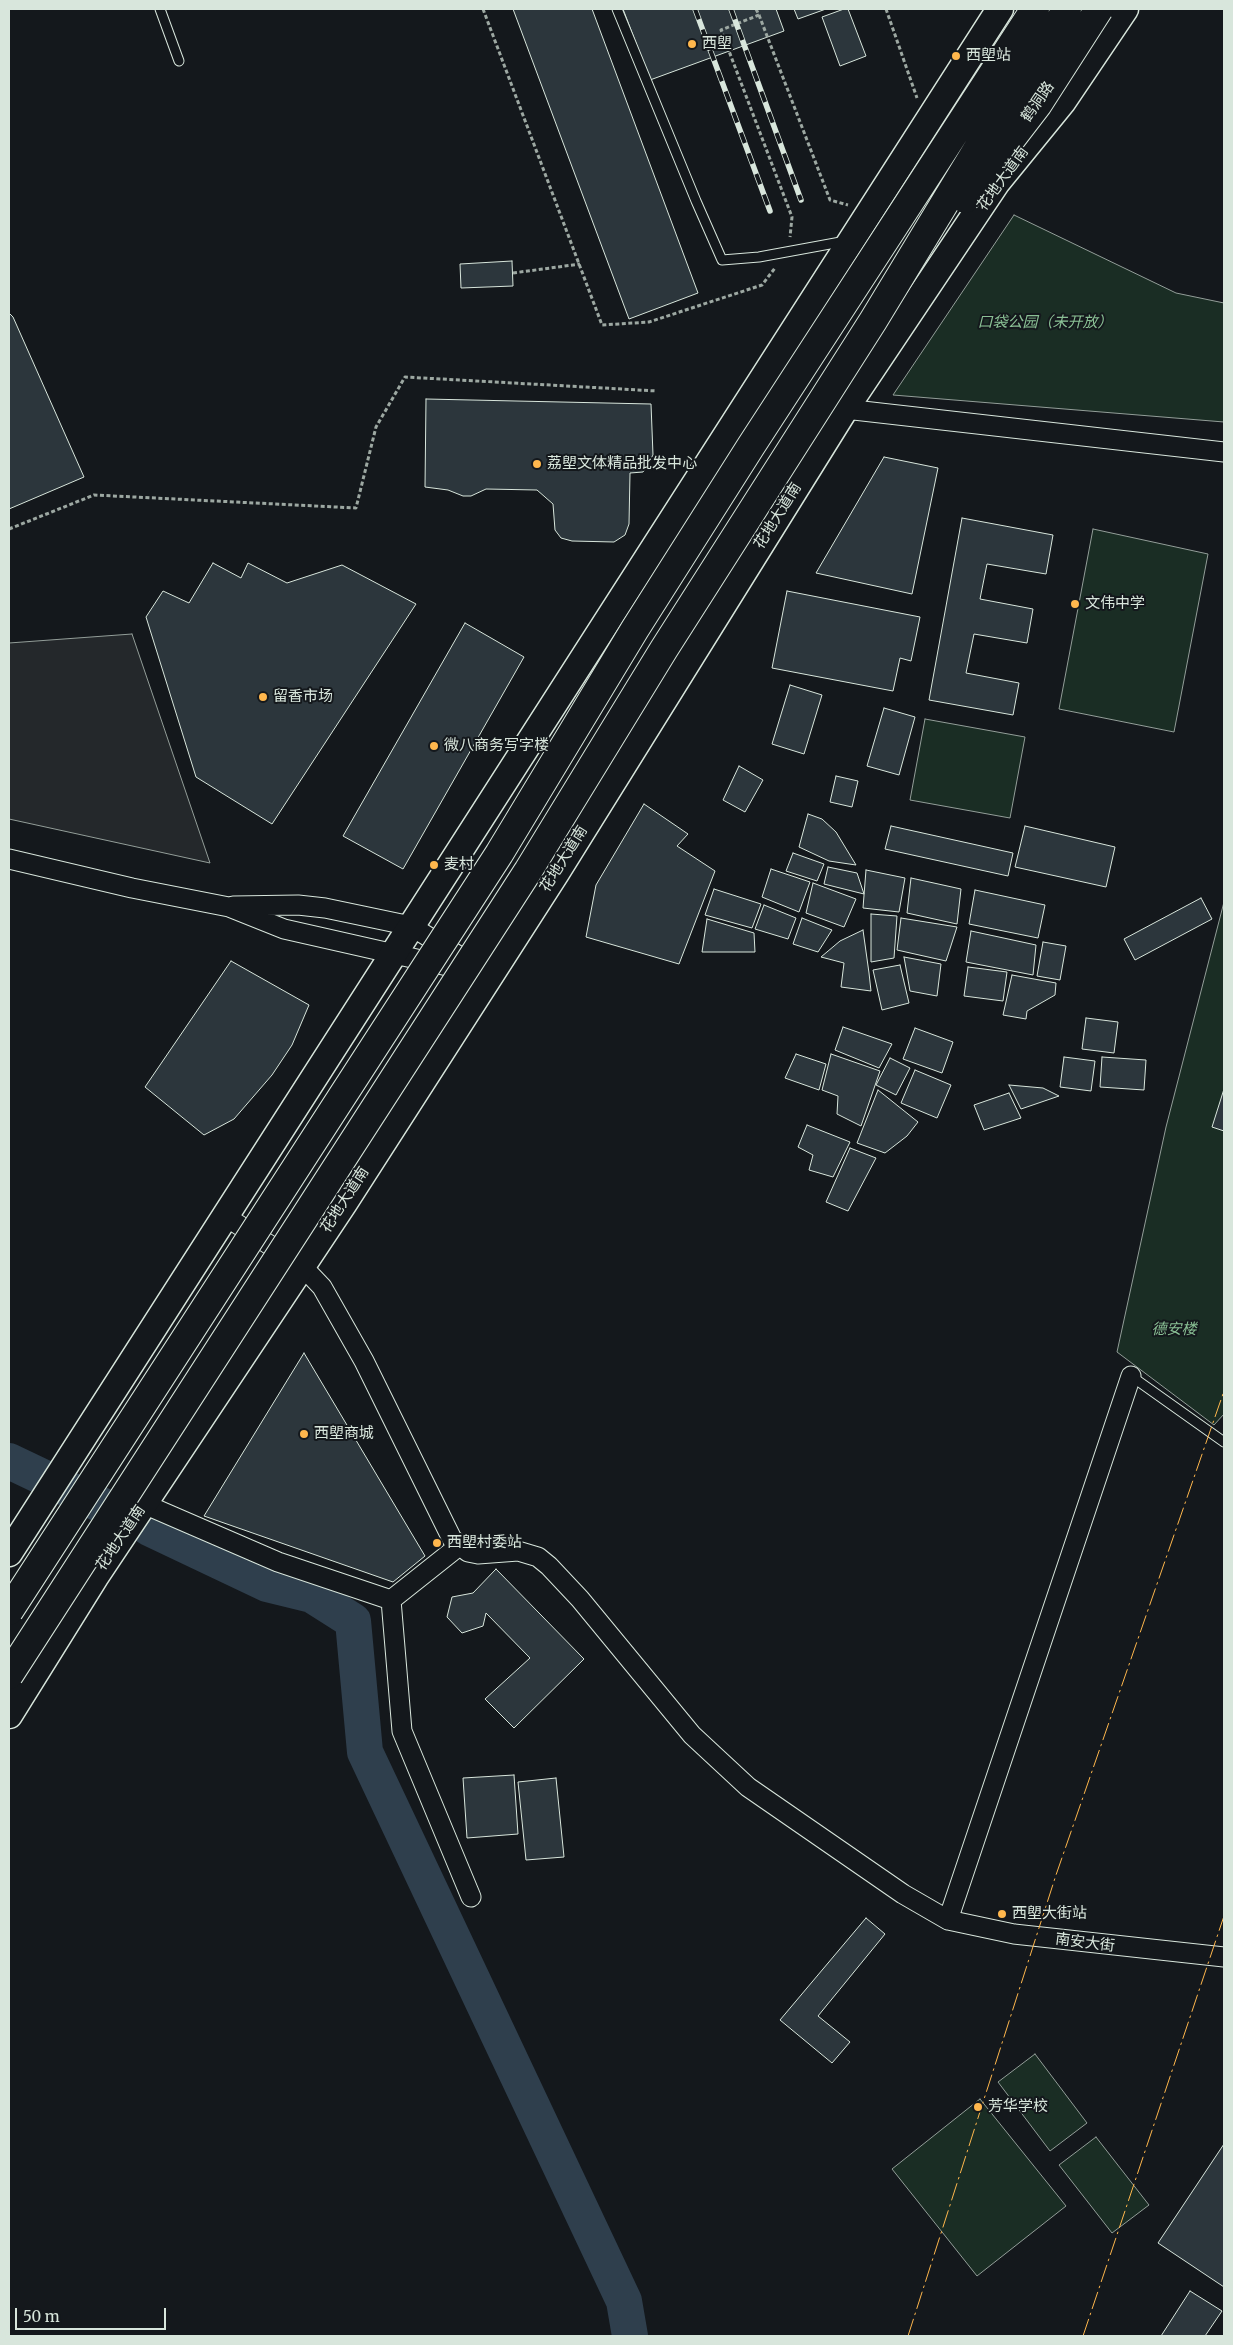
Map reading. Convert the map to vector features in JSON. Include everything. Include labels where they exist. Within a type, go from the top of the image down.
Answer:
[{"type":"main road","name":"花地大道南","points":[[11,1550],[1000,9]]},
{"type":"main road","points":[[9,1611],[499,854],[635,629],[751,446],[1035,9]]},
{"type":"main road","name":"花地大道南","points":[[9,1675],[528,871],[664,649],[880,309],[981,144],[1067,9]]},
{"type":"main road","name":"鹤洞路","points":[[880,309],[1038,104],[1099,9]]},
{"type":"main road","name":"花地大道南","points":[[9,1715],[144,1504],[302,1266],[490,975],[845,409],[997,182],[1063,100],[1125,9]]},
{"type":"main road","points":[[943,97],[984,120],[999,123],[1014,122],[1045,113],[1063,100]]},
{"type":"street","name":"花地大道南","points":[[975,48],[970,67],[977,85],[994,92],[1002,90],[1020,78],[1067,9]]},
{"type":"street","points":[[845,409],[1224,452]]},
{"type":"street","points":[[9,859],[132,888],[229,906],[298,905],[325,908],[411,926],[490,975]]},
{"type":"street","points":[[229,906],[284,929],[490,975]]},
{"type":"street","points":[[225,1216],[302,1266],[322,1288],[346,1326],[452,1539],[459,1546],[391,1600]]},
{"type":"street","points":[[948,1920],[1131,1376]]},
{"type":"street","points":[[144,1504],[278,1562],[391,1600]]},
{"type":"street","name":"南安大街","points":[[459,1546],[468,1552],[478,1554],[518,1551],[538,1557],[580,1598],[686,1729],[716,1760],[748,1787],[903,1894],[948,1920],[1014,1934],[1224,1957]]},
{"type":"street","points":[[391,1600],[402,1731],[471,1897]]},
{"type":"lane","points":[[160,9],[180,61]]},
{"type":"lane","points":[[618,9],[722,260],[788,252],[852,240]]},
{"type":"lane","points":[[1131,1376],[1224,1442]]},
{"type":"path","points":[[483,9],[602,325],[649,322],[762,285],[788,252],[792,217],[721,30],[759,16]]},
{"type":"path","points":[[756,9],[830,200]]},
{"type":"path","points":[[886,9],[926,124]]},
{"type":"path","points":[[513,274],[580,264]]},
{"type":"path","points":[[9,529],[94,495],[356,508],[376,427],[405,377],[657,392]]},
{"type":"green space","name":"口袋公园（未开放）","points":[[1014,215],[1176,293],[1224,303],[1224,422],[893,395]]},
{"type":"green space","points":[[1093,529],[1208,554],[1174,732],[1059,709]]},
{"type":"green space","points":[[925,719],[1025,737],[1010,818],[910,800]]},
{"type":"green space","name":"德安楼","points":[[1224,902],[1224,1414],[1214,1425],[1117,1352],[1166,1127]]},
{"type":"green space","points":[[1035,2054],[1087,2123],[1050,2151],[998,2082]]},
{"type":"green space","points":[[980,2099],[1066,2206],[977,2276],[892,2169]]},
{"type":"green space","points":[[1096,2137],[1149,2205],[1112,2233],[1059,2165]]},
{"type":"shaded area","points":[[132,634],[210,863],[9,819],[9,643]]},
{"type":"building","points":[[513,9],[592,9],[698,293],[629,319]]},
{"type":"building","name":"西塱","points":[[623,9],[776,9],[784,31],[650,80]]},
{"type":"building","points":[[794,9],[826,9],[798,19]]},
{"type":"building","points":[[848,9],[866,56],[840,66],[822,17]]},
{"type":"building","points":[[512,261],[513,286],[461,288],[460,264]]},
{"type":"building","points":[[9,313],[13,317],[84,477],[9,509]]},
{"type":"building","name":"荔塱文体精品批发中心","points":[[426,399],[651,404],[653,455],[643,472],[630,473],[629,524],[625,535],[614,542],[572,541],[561,538],[555,530],[553,504],[537,490],[486,489],[471,496],[463,496],[448,490],[425,487]]},
{"type":"building","points":[[884,457],[938,468],[912,594],[816,573]]},
{"type":"building","points":[[962,518],[1053,535],[1046,574],[987,564],[980,599],[1033,609],[1027,643],[974,634],[966,673],[1019,683],[1013,715],[929,700]]},
{"type":"building","name":"留香市场","points":[[213,563],[241,578],[248,563],[287,583],[342,565],[416,604],[272,824],[196,777],[146,617],[163,591],[189,603]]},
{"type":"building","points":[[787,591],[920,617],[911,661],[900,658],[893,691],[772,668]]},
{"type":"building","name":"微八商务写字楼","points":[[465,623],[524,657],[403,869],[343,836]]},
{"type":"building","points":[[790,685],[822,695],[804,754],[772,744]]},
{"type":"building","points":[[884,708],[915,717],[899,775],[867,766]]},
{"type":"building","points":[[739,766],[763,780],[745,812],[723,800]]},
{"type":"building","points":[[836,776],[858,781],[852,807],[830,802]]},
{"type":"building","points":[[644,804],[688,834],[677,846],[715,871],[679,964],[586,937],[596,885]]},
{"type":"building","points":[[808,814],[822,819],[836,832],[856,865],[829,861],[799,847]]},
{"type":"building","points":[[891,826],[1013,853],[1008,876],[885,849]]},
{"type":"building","points":[[1025,826],[1115,847],[1106,887],[1015,867]]},
{"type":"building","points":[[793,853],[824,864],[817,881],[786,871]]},
{"type":"building","points":[[828,867],[857,873],[864,894],[824,884]]},
{"type":"building","points":[[771,869],[810,882],[799,912],[762,897]]},
{"type":"building","points":[[866,870],[905,878],[899,912],[863,908]]},
{"type":"building","points":[[911,878],[961,889],[957,924],[907,913]]},
{"type":"building","points":[[813,883],[856,899],[844,927],[806,913]]},
{"type":"building","points":[[714,889],[761,904],[752,928],[705,915]]},
{"type":"building","points":[[975,890],[1045,905],[1038,938],[969,924]]},
{"type":"building","points":[[1201,898],[1212,919],[1135,960],[1124,939]]},
{"type":"building","points":[[764,905],[796,918],[788,939],[755,929]]},
{"type":"building","points":[[871,914],[897,916],[894,958],[871,962]]},
{"type":"building","points":[[802,918],[832,930],[818,952],[793,944]]},
{"type":"building","points":[[901,918],[957,927],[946,961],[897,950]]},
{"type":"building","points":[[707,919],[754,933],[755,952],[702,952]]},
{"type":"building","points":[[863,930],[871,991],[841,987],[844,963],[821,957],[840,941]]},
{"type":"building","points":[[971,931],[1036,945],[1033,975],[966,962]]},
{"type":"building","points":[[1043,942],[1066,946],[1060,980],[1037,976]]},
{"type":"building","points":[[904,957],[941,964],[937,996],[910,991]]},
{"type":"building","points":[[231,961],[309,1005],[292,1045],[272,1075],[234,1119],[204,1135],[145,1087]]},
{"type":"building","points":[[900,965],[909,1003],[882,1010],[873,970]]},
{"type":"building","points":[[968,967],[1007,972],[1003,1001],[964,996]]},
{"type":"building","points":[[1012,975],[1056,983],[1055,995],[1027,1011],[1026,1019],[1003,1015]]},
{"type":"building","points":[[1086,1018],[1118,1022],[1114,1053],[1082,1049]]},
{"type":"building","points":[[843,1027],[892,1044],[879,1068],[835,1050]]},
{"type":"building","points":[[915,1028],[953,1042],[942,1073],[903,1059]]},
{"type":"building","points":[[796,1054],[826,1064],[819,1090],[785,1078]]},
{"type":"building","points":[[831,1054],[880,1071],[861,1126],[837,1114],[838,1096],[822,1090]]},
{"type":"building","points":[[1064,1057],[1095,1061],[1091,1091],[1060,1087]]},
{"type":"building","points":[[1102,1057],[1146,1060],[1144,1090],[1100,1087]]},
{"type":"building","points":[[890,1058],[910,1068],[896,1095],[876,1085]]},
{"type":"building","points":[[915,1070],[951,1085],[937,1118],[901,1103]]},
{"type":"building","points":[[1009,1085],[1043,1088],[1059,1096],[1021,1109]]},
{"type":"building","points":[[1224,1089],[1224,1131],[1212,1127]]},
{"type":"building","points":[[878,1090],[918,1122],[907,1136],[885,1153],[857,1143]]},
{"type":"building","points":[[1009,1093],[1021,1118],[984,1130],[974,1105]]},
{"type":"building","points":[[807,1125],[850,1142],[833,1177],[809,1170],[813,1155],[798,1147]]},
{"type":"building","points":[[850,1148],[876,1158],[848,1211],[826,1202]]},
{"type":"building","name":"西塱商城","points":[[304,1353],[425,1556],[393,1582],[204,1516]]},
{"type":"building","points":[[496,1569],[584,1659],[514,1728],[485,1699],[530,1658],[486,1613],[483,1626],[462,1633],[447,1617],[452,1597],[473,1593]]},
{"type":"building","points":[[514,1775],[518,1834],[467,1838],[463,1778]]},
{"type":"building","points":[[556,1778],[564,1857],[526,1860],[518,1782]]},
{"type":"building","points":[[866,1918],[885,1934],[818,2016],[850,2042],[832,2063],[780,2020]]},
{"type":"building","points":[[1224,2144],[1224,2287],[1158,2243]]},
{"type":"building","points":[[1190,2291],[1222,2311],[1205,2336],[1161,2336]]},
{"type":"waterway","points":[[9,1461],[116,1512]]},
{"type":"waterway","points":[[149,1528],[267,1584],[312,1595],[353,1621],[365,1752],[624,2301],[630,2336]]},
{"type":"railway","points":[[695,9],[770,211]]},
{"type":"railway","points":[[731,9],[801,200]]},
{"type":"power","points":[[908,2336],[1056,1875],[1224,1391]]},
{"type":"power","points":[[1083,2336],[1224,1916]]},
{"type":"place","name":"西塱","points":[[692,44]]},
{"type":"place","name":"西塱站","points":[[956,56]]},
{"type":"place","name":"荔塱文体精品批发中心","points":[[537,464]]},
{"type":"place","name":"文伟中学","points":[[1075,604]]},
{"type":"place","name":"留香市场","points":[[263,697]]},
{"type":"place","name":"微八商务写字楼","points":[[434,746]]},
{"type":"place","name":"麦村","points":[[434,865]]},
{"type":"place","name":"西塱商城","points":[[304,1434]]},
{"type":"place","name":"西塱村委站","points":[[437,1543]]},
{"type":"place","name":"西塱大街站","points":[[1002,1914]]},
{"type":"place","name":"芳华学校","points":[[978,2107]]}]
